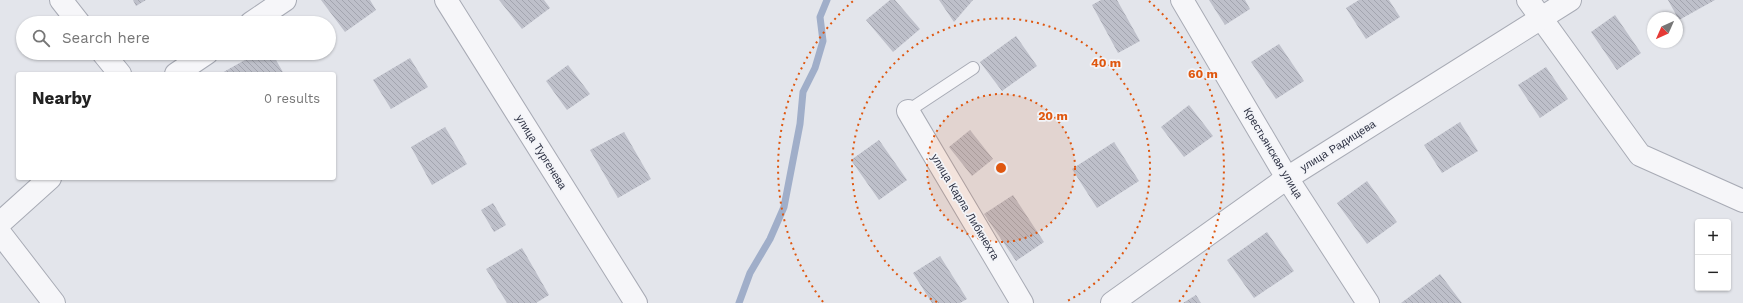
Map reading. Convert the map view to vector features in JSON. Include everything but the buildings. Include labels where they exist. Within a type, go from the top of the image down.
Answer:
[{"type":"street","points":[[61,0],[74,16]]},
{"type":"street","points":[[261,16],[285,0]]},
{"type":"street","name":"улица Тургенева","points":[[446,0],[636,303]]},
{"type":"street","name":"Крестьянская улица","points":[[1182,0],[1287,178],[1368,303]]},
{"type":"street","points":[[1528,0],[1640,155],[1743,201]]},
{"type":"street","name":"улица Радищева","points":[[1112,303],[1287,178],[1570,0]]},
{"type":"street","points":[[109,60],[118,72]]},
{"type":"street","points":[[179,72],[197,60]]},
{"type":"street","name":"улица Карла Либкнехта","points":[[908,111],[1022,303]]},
{"type":"street","points":[[0,223],[48,180]]},
{"type":"street","points":[[0,232],[54,303]]},
{"type":"lane","points":[[908,111],[973,68]]},
{"type":"waterway","points":[[739,303],[750,273],[770,239],[784,207],[800,124],[803,92],[815,68],[823,41],[820,17],[827,0]]}]
